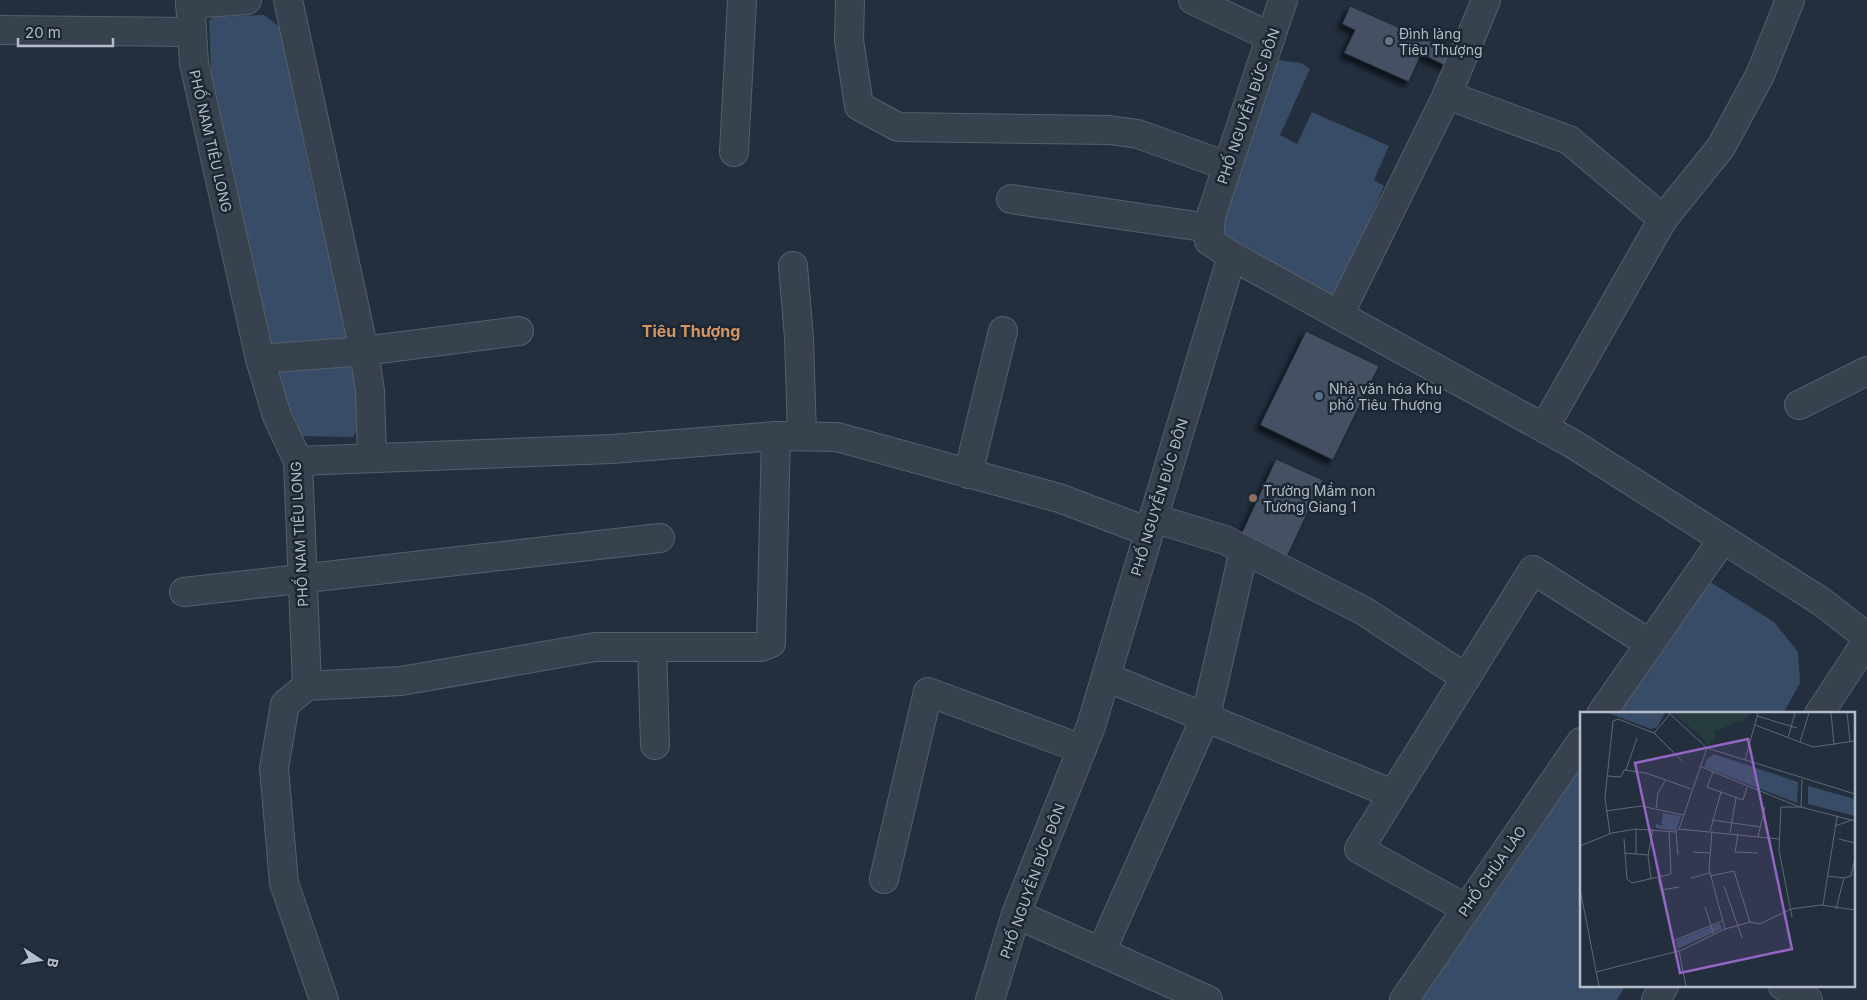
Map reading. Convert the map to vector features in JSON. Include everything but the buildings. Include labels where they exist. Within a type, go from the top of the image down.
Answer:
[{"type":"street","points":[[190,2],[247,0]]},
{"type":"street","points":[[288,0],[364,351],[370,391],[372,458]]},
{"type":"street","points":[[734,152],[742,0]]},
{"type":"street","points":[[850,0],[849,40],[859,106],[898,127],[1110,130],[1138,134],[1227,166]]},
{"type":"street","points":[[1193,0],[1271,37]]},
{"type":"street","name":"PHỐ NGUYỄN ĐỨC ĐÔN","points":[[1210,228],[1211,216],[1227,166],[1283,0]]},
{"type":"street","points":[[1339,315],[1447,95],[1486,0]]},
{"type":"street","points":[[1544,428],[1663,219],[1721,147],[1760,75],[1790,0]]},
{"type":"street","name":"PHỐ NAM TIÊU LONG","points":[[190,2],[194,63],[266,359],[278,416],[298,461],[307,686]]},
{"type":"street","points":[[0,30],[192,32]]},
{"type":"street","points":[[1447,95],[1569,140],[1663,219]]},
{"type":"street","points":[[1012,199],[1210,228],[1209,241],[1232,256],[1573,444],[1822,602],[1867,637]]},
{"type":"street","name":"PHỐ NGUYỄN ĐỨC ĐÔN","points":[[990,1000],[1016,914],[1082,749],[1106,677],[1232,256]]},
{"type":"street","points":[[324,1000],[284,883],[274,768],[285,704],[307,686],[401,681],[595,647],[761,647],[771,643],[799,338],[793,266]]},
{"type":"street","points":[[266,359],[364,351],[520,331]]},
{"type":"street","points":[[968,474],[1003,331]]},
{"type":"street","points":[[1799,405],[1867,371]]},
{"type":"street","points":[[298,461],[612,450],[789,436],[837,436],[1151,525],[1225,540],[1364,611],[1466,678]]},
{"type":"street","points":[[184,592],[660,538]]},
{"type":"street","points":[[1602,712],[1723,539]]},
{"type":"street","points":[[1101,952],[1206,716],[1244,550]]},
{"type":"street","points":[[1465,908],[1359,849],[1533,570],[1650,644]]},
{"type":"street","points":[[1820,712],[1867,641]]},
{"type":"street","points":[[652,647],[655,745]]},
{"type":"street","points":[[1106,677],[1206,716],[1393,794]]},
{"type":"street","points":[[884,879],[928,692],[1082,749]]},
{"type":"street","name":"PHỐ CHÙA LÀO","points":[[1404,1000],[1465,908],[1580,743]]},
{"type":"street","points":[[1016,914],[1208,1000]]},
{"type":"street","points":[[1656,1000],[1663,988]]},
{"type":"street","points":[[1786,988],[1808,1000]]},
{"type":"water","points":[[264,15],[280,27],[312,183],[353,342],[362,421],[353,437],[296,436],[278,378],[212,96],[209,21],[214,17]]},
{"type":"water","points":[[1279,60],[1301,63],[1310,69],[1280,135],[1297,144],[1312,112],[1389,146],[1374,180],[1384,186],[1338,293],[1327,295],[1248,254],[1250,248],[1221,236],[1224,209],[1271,74]]},
{"type":"water","points":[[1707,580],[1774,622],[1798,652],[1800,683],[1784,712],[1618,712]]},
{"type":"water","points":[[1580,766],[1580,988],[1624,988],[1617,1000],[1419,1000]]},
{"type":"place","name":"Đình làng Tiêu Thượng","points":[[1389,41]]},
{"type":"place","name":"Nhà văn hóa Khu phố Tiêu Thượng","points":[[1319,396]]},
{"type":"place","name":"Trường Mầm non Tương Giang 1","points":[[1253,498]]},
{"type":"district","name":"Tiêu Thượng","points":[[691,331]]}]
